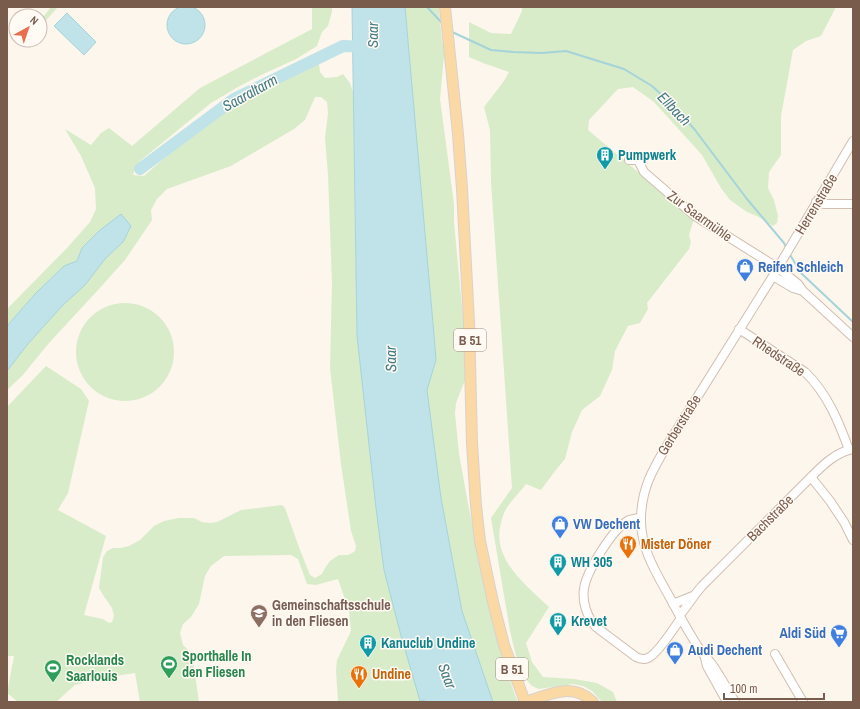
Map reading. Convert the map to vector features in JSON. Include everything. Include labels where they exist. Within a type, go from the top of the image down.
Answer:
[{"type":"main road","name":"B 51","points":[[445,10],[463,197],[469,322],[473,466],[480,542],[492,602],[504,645],[526,702]]},
{"type":"main road","points":[[551,702],[566,691]]},
{"type":"main road","points":[[526,702],[556,692],[566,691],[578,692],[588,696],[593,702]]},
{"type":"street","name":"Herrenstraße","points":[[791,246],[853,142]]},
{"type":"street","name":"Zur Saarmühle","points":[[629,160],[638,160],[644,172],[695,216],[778,268]]},
{"type":"street","points":[[816,202],[824,204],[853,204]]},
{"type":"street","name":"Gerberstraße","points":[[704,654],[680,617],[648,556],[642,530],[642,504],[652,470],[791,246]]},
{"type":"street","points":[[778,268],[798,284],[803,291],[853,337]]},
{"type":"street","points":[[773,276],[793,288],[803,291]]},
{"type":"street","name":"Rhedstraße","points":[[739,329],[805,372],[813,380],[823,392],[851,450]]},
{"type":"street","name":"Bachstraße","points":[[641,518],[629,520],[621,526],[593,564],[587,576],[584,590],[584,600],[591,621],[636,657],[643,660],[649,658],[655,653],[694,596],[713,575],[824,465],[836,455],[851,450]]},
{"type":"street","points":[[811,477],[844,522],[853,540]]},
{"type":"street","name":"Bachstraße","points":[[673,604],[694,596]]},
{"type":"street","points":[[704,654],[707,666],[726,701]]},
{"type":"street","points":[[704,654],[712,663],[735,702]]},
{"type":"street","points":[[775,654],[803,702]]},
{"type":"green space","points":[[51,7],[58,7],[48,18],[48,11]]},
{"type":"green space","points":[[312,7],[332,7],[328,26],[322,32],[317,46],[296,59],[261,75],[211,103],[140,161],[135,168],[133,175],[144,176],[186,140],[224,113],[261,92],[319,64],[320,72],[325,78],[337,77],[343,74],[350,83],[353,92],[357,336],[376,508],[384,570],[420,700],[424,700],[425,702],[338,702],[336,670],[337,660],[351,631],[349,611],[338,579],[316,585],[307,584],[298,559],[291,555],[224,556],[211,566],[205,576],[199,604],[191,617],[183,624],[180,633],[183,645],[192,653],[199,702],[140,702],[135,673],[103,678],[75,685],[56,702],[18,702],[7,693],[14,656],[7,656],[7,407],[46,366],[81,389],[89,401],[68,493],[58,510],[106,536],[84,615],[103,619],[109,623],[112,622],[114,616],[112,608],[99,588],[103,557],[107,551],[113,548],[129,546],[140,540],[154,526],[164,521],[179,518],[194,518],[202,522],[210,523],[217,522],[241,510],[282,505],[285,508],[310,575],[315,578],[322,574],[330,561],[339,555],[348,555],[355,551],[356,546],[351,531],[341,464],[330,368],[332,283],[328,175],[325,138],[328,113],[327,102],[321,97],[315,97],[305,120],[294,129],[231,166],[167,189],[157,199],[151,210],[152,220],[125,260],[49,343],[22,376],[7,390],[7,371],[27,345],[62,306],[85,285],[105,259],[123,242],[82,248],[77,262],[64,266],[35,294],[7,326],[7,309],[67,248],[90,222],[96,209],[95,188],[81,156],[65,129],[91,145],[101,133],[109,128],[132,146],[200,88],[312,29]]},
{"type":"green space","points":[[405,7],[442,7],[439,9],[442,42],[445,46],[440,99],[454,204],[454,222],[463,318],[469,356],[467,375],[456,403],[455,413],[459,454],[469,509],[498,644],[518,702],[493,702],[462,611],[441,498],[427,390],[436,360]]},
{"type":"green space","points":[[522,7],[836,7],[821,36],[806,41],[793,50],[781,116],[781,155],[769,172],[768,188],[774,200],[778,216],[777,223],[773,226],[757,216],[747,212],[730,200],[721,188],[702,155],[654,102],[633,87],[618,89],[589,120],[588,130],[694,219],[689,235],[691,242],[689,249],[647,303],[648,309],[640,323],[628,326],[615,351],[612,370],[600,396],[582,410],[572,432],[565,459],[541,490],[526,484],[505,511],[499,536],[501,548],[506,560],[513,570],[530,590],[549,607],[526,643],[532,662],[543,677],[574,679],[597,683],[613,692],[617,702],[602,702],[592,691],[583,686],[573,684],[539,689],[532,686],[522,675],[510,631],[491,518],[512,488],[491,182],[490,130],[484,107],[509,72],[469,57],[469,22],[491,33],[511,34],[522,11]]},
{"type":"green space","points":[[125,303],[144,307],[159,318],[170,333],[174,352],[170,371],[159,386],[144,397],[125,401],[106,397],[91,386],[80,371],[76,352],[80,333],[91,318],[106,307]]},
{"type":"water","points":[[186,6],[199,12],[205,25],[199,38],[186,44],[173,38],[167,25],[173,12]]},
{"type":"water","name":"Saar","points":[[352,7],[405,7],[436,360],[427,390],[441,498],[462,611],[493,702],[420,701],[384,570],[357,336]]},
{"type":"water","points":[[67,13],[96,42],[84,55],[54,26]]},
{"type":"water","points":[[121,214],[131,226],[123,242],[105,259],[85,285],[62,306],[27,345],[7,371],[7,326],[35,294],[64,266],[77,261],[82,248],[99,231]]},
{"type":"waterway","name":"Ellbach","points":[[427,7],[443,24]]},
{"type":"waterway","name":"Ellbach","points":[[450,31],[491,50],[542,53],[566,51],[624,69],[652,86],[675,107],[695,130],[747,199],[784,243],[787,249]]},
{"type":"waterway","name":"Saaraltarm","points":[[140,169],[234,99],[343,46],[368,47]]},
{"type":"waterway","name":"Ellbach","points":[[789,253],[801,273],[853,322]]},
{"type":"place","name":"Pumpwerk","points":[[605,170]]},
{"type":"place","name":"Reifen Schleich","points":[[745,282]]},
{"type":"place","name":"VW Dechent","points":[[560,539]]},
{"type":"place","name":"Mister Döner","points":[[628,559]]},
{"type":"place","name":"WH 305","points":[[558,577]]},
{"type":"place","name":"Gemeinschaftsschule in den Fliesen","points":[[259,628]]},
{"type":"place","name":"Krevet","points":[[558,636]]},
{"type":"place","name":"Aldi Süd","points":[[839,648]]},
{"type":"place","name":"Kanuclub Undine","points":[[368,658]]},
{"type":"place","name":"Audi Dechent","points":[[675,665]]},
{"type":"place","name":"Sporthalle In den Fliesen","points":[[169,679]]},
{"type":"place","name":"Rocklands Saarlouis","points":[[53,683]]},
{"type":"place","name":"Undine","points":[[359,689]]}]
